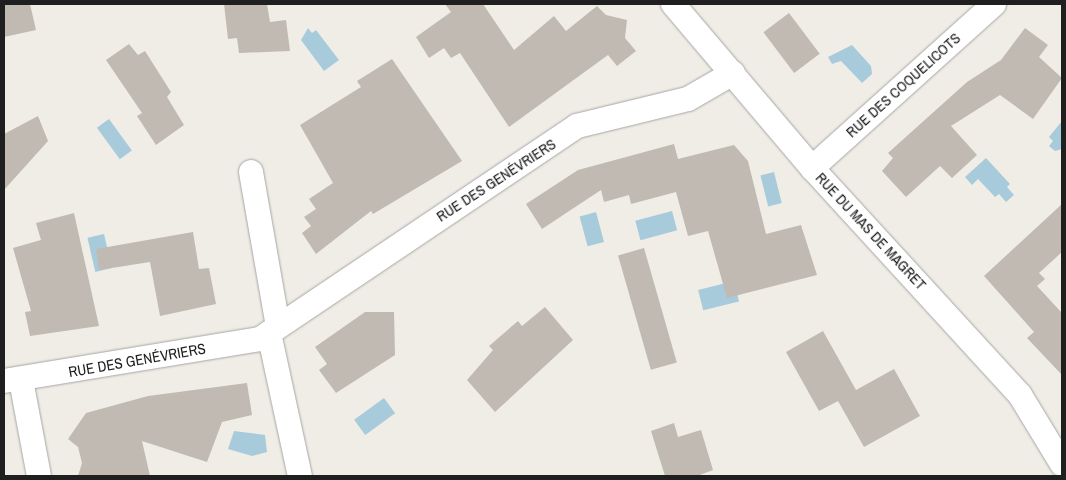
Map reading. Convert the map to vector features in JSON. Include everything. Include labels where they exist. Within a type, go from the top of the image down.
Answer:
[{"type":"street","name":"RUE DU MAS DE MAGRET","points":[[673,4],[734,73],[812,168],[1020,395],[1062,464]]},
{"type":"street","name":"RUE DES COQUELICOTS","points":[[812,168],[994,4]]},
{"type":"street","name":"RUE DES GENÉVRIERS","points":[[12,381],[260,339],[577,126],[688,99],[734,73]]},
{"type":"street","points":[[251,172],[274,330],[300,476]]},
{"type":"street","points":[[12,381],[39,476]]},
{"type":"water","points":[[308,28],[312,33],[316,30],[339,60],[324,71],[301,40]]},
{"type":"water","points":[[852,45],[871,66],[872,74],[862,83],[841,61],[832,64],[828,57]]},
{"type":"water","points":[[109,119],[132,151],[120,159],[97,128]]},
{"type":"water","points":[[1062,121],[1062,149],[1055,151],[1049,146],[1053,141],[1049,137]]},
{"type":"water","points":[[986,158],[1010,184],[1007,187],[1014,195],[1006,202],[999,194],[995,197],[978,179],[972,185],[965,177]]},
{"type":"water","points":[[774,172],[782,203],[768,206],[760,175]]},
{"type":"water","points":[[672,211],[677,230],[640,240],[635,221]]},
{"type":"water","points":[[596,212],[604,242],[588,246],[580,216]]},
{"type":"water","points":[[104,234],[112,268],[95,272],[87,238]]},
{"type":"water","points":[[734,281],[739,301],[703,310],[698,290]]},
{"type":"water","points":[[384,398],[395,413],[365,435],[354,420]]},
{"type":"water","points":[[234,431],[265,435],[267,452],[252,456],[228,449]]},
{"type":"building","points":[[4,4],[30,4],[36,30],[4,37]]},
{"type":"building","points":[[224,4],[267,4],[270,22],[286,20],[290,51],[239,53],[237,38],[228,39]]},
{"type":"building","points":[[445,4],[483,4],[514,50],[554,16],[566,31],[597,6],[606,15],[627,20],[625,38],[636,51],[617,66],[608,55],[509,127],[460,53],[451,58],[444,48],[429,58],[416,37],[451,12]]},
{"type":"building","points":[[789,13],[820,54],[794,73],[763,32]]},
{"type":"building","points":[[1025,28],[1048,45],[1039,57],[1062,78],[1033,119],[1000,95],[951,126],[977,155],[952,178],[940,166],[906,197],[882,171],[893,158],[888,153],[967,82],[1001,60]]},
{"type":"building","points":[[129,44],[138,55],[145,51],[171,92],[167,97],[184,125],[156,145],[137,116],[142,113],[106,60]]},
{"type":"building","points":[[392,59],[462,161],[373,214],[371,211],[316,254],[302,233],[311,226],[304,217],[316,209],[309,199],[333,183],[300,125],[361,87],[357,81]]},
{"type":"building","points":[[38,116],[48,141],[4,190],[4,134]]},
{"type":"building","points":[[674,144],[678,159],[734,145],[748,161],[766,234],[801,225],[817,275],[727,298],[708,231],[688,236],[676,192],[631,204],[629,195],[604,202],[601,190],[542,229],[526,204],[578,170]]},
{"type":"building","points":[[1062,204],[1062,252],[1039,273],[1045,279],[1037,286],[1062,313],[1062,375],[1027,338],[1034,332],[984,276]]},
{"type":"building","points":[[74,213],[99,326],[30,336],[25,312],[31,311],[13,248],[41,240],[36,223]]},
{"type":"building","points":[[193,232],[199,269],[209,268],[216,304],[160,316],[150,262],[99,270],[96,249]]},
{"type":"building","points":[[644,248],[677,362],[651,370],[618,255]]},
{"type":"building","points":[[545,307],[573,340],[495,412],[467,380],[493,350],[489,346],[518,321],[522,326]]},
{"type":"building","points":[[365,312],[394,312],[395,355],[336,393],[319,370],[327,364],[315,347]]},
{"type":"building","points":[[823,331],[856,390],[894,369],[920,416],[864,447],[838,401],[819,411],[786,352]]},
{"type":"building","points":[[247,383],[252,415],[222,422],[207,462],[142,441],[150,476],[78,476],[82,463],[78,447],[68,439],[86,413],[148,396]]},
{"type":"building","points":[[674,423],[678,437],[701,430],[713,470],[697,476],[665,476],[651,431]]}]
